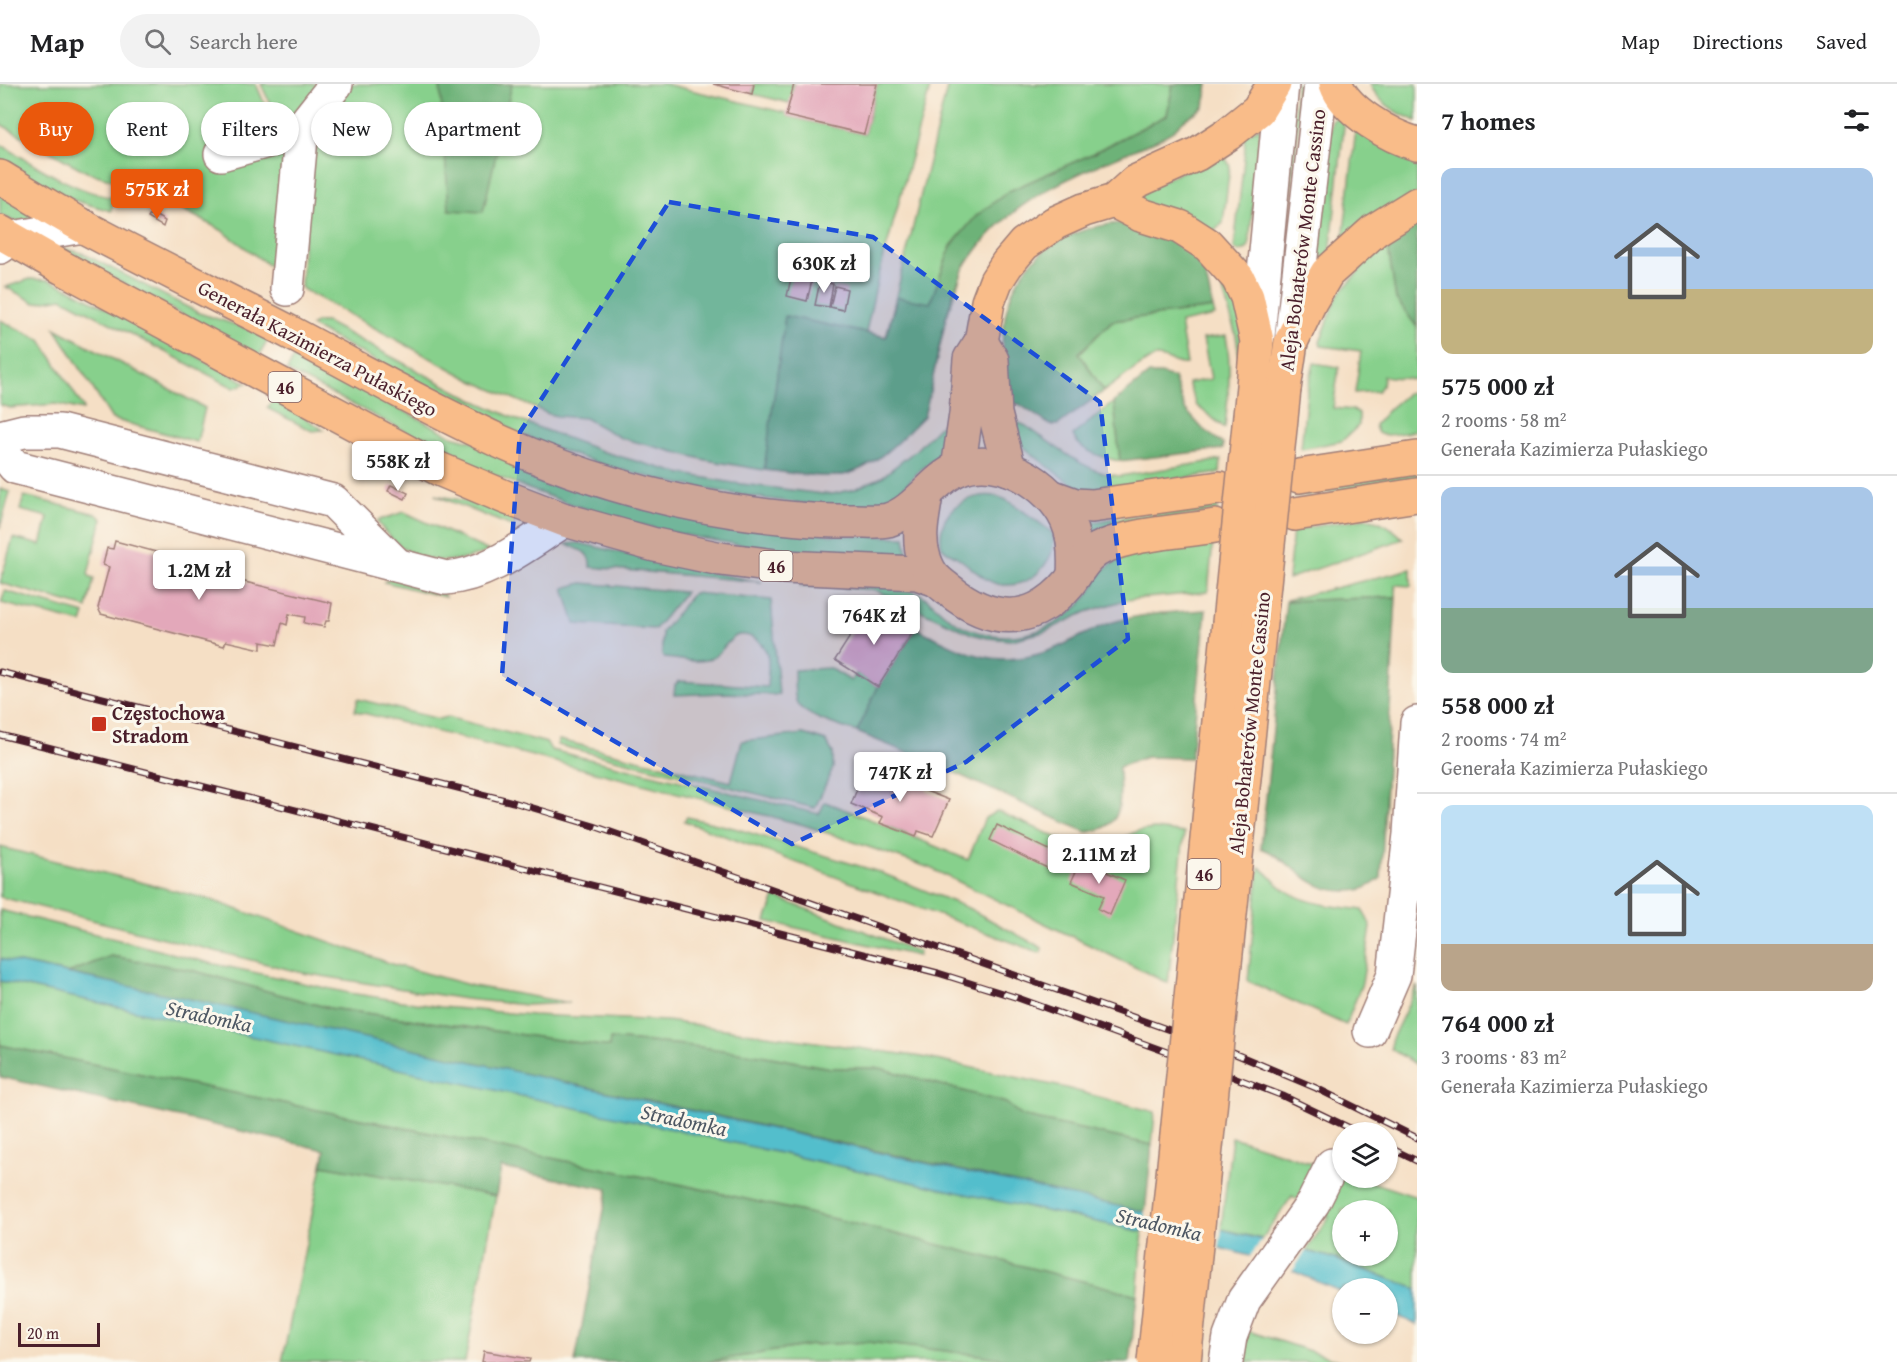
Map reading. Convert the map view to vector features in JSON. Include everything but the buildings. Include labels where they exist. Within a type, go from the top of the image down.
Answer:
[{"type":"main road","points":[[958,470],[966,414],[970,359],[981,342],[988,302],[996,281],[1007,264],[1024,244],[1054,223],[1084,210],[1114,201],[1135,182],[1197,154],[1228,134],[1258,110],[1274,84]]},
{"type":"main road","points":[[1335,84],[1356,111],[1380,128],[1417,144]]},
{"type":"main road","name":"Generała Kazimierza Pułaskiego","points":[[0,177],[83,226],[439,412],[503,443],[602,480],[689,502],[796,519],[885,521],[903,513],[926,495]]},
{"type":"main road","points":[[1114,201],[1141,215],[1180,227],[1208,245],[1238,278],[1247,297],[1257,341]]},
{"type":"main road","points":[[1291,342],[1327,273],[1375,230],[1417,204]]},
{"type":"main road","name":"46","points":[[4,239],[63,268],[439,469],[565,520],[655,545],[721,559],[784,567],[917,573],[934,579],[976,609],[1006,615],[1035,610],[1060,593],[1074,575],[1071,530],[1053,497]]},
{"type":"main road","name":"Aleja Bohaterów Monte Cassino","points":[[1184,1362],[1268,387],[1257,341]]},
{"type":"main road","points":[[981,342],[992,360],[995,414],[1009,469]]},
{"type":"main road","name":"Aleja Bohaterów Monte Cassino","points":[[1154,1362],[1268,387],[1291,342]]},
{"type":"main road","points":[[1299,476],[1413,459]]},
{"type":"main road","name":"46","points":[[926,495],[947,475],[977,465],[1009,469],[1053,497],[1075,505],[1092,506],[1219,488]]},
{"type":"main road","points":[[926,495],[921,525],[922,548],[926,564],[934,579]]},
{"type":"main road","points":[[1295,514],[1417,495]]},
{"type":"main road","points":[[1074,575],[1087,557],[1100,548],[1114,543],[1215,526]]},
{"type":"street","points":[[299,129],[303,127],[336,84]]},
{"type":"street","name":"Aleja Bohaterów Monte Cassino","points":[[1257,341],[1282,84]]},
{"type":"street","name":"Aleja Bohaterów Monte Cassino","points":[[1291,342],[1321,84]]},
{"type":"street","points":[[287,289],[303,127]]},
{"type":"street","points":[[4,239],[83,226]]},
{"type":"street","points":[[0,437],[24,430],[60,431],[333,501],[399,566]]},
{"type":"street","points":[[0,449],[15,467],[446,578],[466,576],[488,567],[565,520]]},
{"type":"street","points":[[1370,1031],[1394,975],[1414,834],[1417,723]]},
{"type":"street","points":[[1226,1362],[1230,1337],[1244,1300],[1313,1203],[1332,1165]]},
{"type":"highlighted area","points":[[669,202],[873,237],[1100,402],[1128,639],[966,762],[792,844],[502,676],[520,432]]},
{"type":"green space","points":[[0,84],[256,84],[264,102],[201,102],[201,156],[286,156],[282,275],[221,230],[148,191],[87,172],[58,156],[94,156],[94,102],[18,102],[18,134],[0,124]]},
{"type":"green space","points":[[261,84],[323,84],[299,108],[299,102],[269,102]]},
{"type":"green space","points":[[348,84],[665,84],[864,134],[877,84],[931,84],[876,286],[866,332],[886,337],[948,84],[1173,84],[1167,115],[1094,152],[1061,182],[1023,203],[988,234],[963,269],[946,319],[924,416],[886,452],[865,466],[848,474],[834,476],[764,470],[706,460],[621,438],[585,418],[549,414],[473,381],[304,290],[301,287],[307,168],[313,156],[392,156],[392,102],[339,102]]},
{"type":"green space","points":[[440,84],[512,84],[508,102],[441,102]]},
{"type":"green space","points":[[754,84],[794,84],[790,103],[752,94]]},
{"type":"green space","points":[[1173,84],[1208,84],[1204,107],[1184,120],[1172,132],[1157,140],[1082,172],[1035,197],[994,230],[976,251],[964,267],[949,305],[924,416],[905,435],[871,463],[846,474],[816,476],[764,470],[785,316],[886,337],[897,297],[930,303],[951,246],[976,216],[1009,191],[1094,153],[1167,115]]},
{"type":"green space","points":[[1296,84],[1303,84],[1284,263],[1281,265]]},
{"type":"green space","points":[[1370,84],[1417,84],[1417,121],[1389,107],[1378,97]]},
{"type":"green space","points":[[1341,116],[1345,117],[1330,254],[1313,272],[1332,120]]},
{"type":"green space","points":[[1260,127],[1249,245],[1247,249],[1239,252],[1234,248],[1245,150],[1244,135]]},
{"type":"green space","points":[[1356,129],[1417,155],[1417,194],[1343,240]]},
{"type":"green space","points":[[0,144],[69,183],[99,195],[114,198],[111,211],[73,200],[0,159]]},
{"type":"green space","points":[[1223,153],[1230,166],[1223,223],[1211,234],[1128,196]]},
{"type":"green space","points":[[445,156],[496,156],[483,212],[449,210]]},
{"type":"green space","points":[[0,192],[34,212],[36,218],[15,222],[0,215]]},
{"type":"green space","points":[[1417,216],[1417,327],[1396,299],[1386,234]]},
{"type":"green space","points":[[1121,223],[1133,224],[1201,254],[1213,308],[1112,321],[1079,353],[1104,391],[1058,425],[1050,425],[1019,404],[1003,404],[1003,328],[1011,296],[1020,278],[1046,249],[1062,239],[1080,231]]},
{"type":"green space","points":[[1386,234],[1396,299],[1417,327],[1417,380],[1383,376],[1382,386],[1378,391],[1355,393],[1361,351],[1321,346],[1320,342],[1338,295],[1361,269],[1353,260]]},
{"type":"green space","points":[[62,248],[82,253],[199,313],[252,330],[269,338],[259,356],[63,251]]},
{"type":"green space","points":[[30,279],[49,280],[70,289],[247,383],[234,388],[62,298],[35,303],[6,287]]},
{"type":"green space","points":[[1224,279],[1241,313],[1241,367],[1236,336],[1222,287]]},
{"type":"green space","points":[[1213,308],[1215,316],[1180,323],[1187,364],[1155,357],[1104,391],[1079,354],[1112,321]]},
{"type":"green space","points":[[0,320],[41,340],[83,410],[56,404],[10,408],[0,405]]},
{"type":"green space","points":[[317,322],[326,322],[469,398],[518,420],[604,452],[678,473],[733,483],[833,494],[855,489],[882,477],[916,450],[938,427],[947,422],[952,422],[951,438],[948,445],[906,485],[880,504],[859,507],[830,506],[716,491],[628,472],[542,443],[454,402],[311,326]]},
{"type":"green space","points":[[55,328],[205,408],[197,442],[112,419]]},
{"type":"green space","points":[[1226,336],[1229,371],[1225,428],[1196,405],[1188,383],[1211,379],[1203,339]]},
{"type":"green space","points":[[295,354],[452,436],[830,535],[905,537],[908,556],[792,551],[744,545],[650,527],[558,500],[469,464],[287,371]]},
{"type":"green space","points":[[1314,363],[1339,367],[1333,408],[1353,410],[1359,414],[1359,425],[1342,441],[1301,449],[1307,391]]},
{"type":"green space","points":[[1149,374],[1161,374],[1174,378],[1185,409],[1202,428],[1223,444],[1223,449],[1120,461],[1114,402]]},
{"type":"green space","points":[[1408,393],[1417,393],[1417,430],[1392,435],[1379,433],[1375,425]]},
{"type":"green space","points":[[276,398],[323,430],[312,431],[267,408]]},
{"type":"green space","points":[[1114,402],[1120,461],[1086,450],[1073,435]]},
{"type":"green space","points":[[1006,423],[1019,423],[1026,426],[1071,457],[1108,474],[1120,476],[1221,460],[1220,473],[1090,491],[1066,480],[1033,455],[1018,442]]},
{"type":"green space","points":[[1417,471],[1417,479],[1296,497],[1297,491]]},
{"type":"green space","points":[[0,489],[10,492],[0,528]]},
{"type":"green space","points":[[435,495],[493,509],[511,520],[514,527]]},
{"type":"green space","points":[[24,496],[96,514],[102,519],[88,574],[94,579],[87,608],[0,583],[13,538],[41,545],[48,517],[20,510]]},
{"type":"green space","points":[[981,496],[996,496],[1008,501],[1052,533],[1052,550],[1049,558],[1039,572],[1025,582],[1007,585],[991,582],[942,547],[941,533],[950,513],[960,503]]},
{"type":"green space","points":[[1217,503],[1217,511],[1084,531],[1085,523]]},
{"type":"green space","points":[[404,512],[489,551],[473,557],[441,561],[413,554],[388,535],[377,521]]},
{"type":"green space","points":[[1365,518],[1386,525],[1403,539],[1288,579],[1293,530]]},
{"type":"green space","points":[[1213,541],[1208,592],[1125,600],[1086,612],[1044,632],[1011,640],[972,634],[875,590],[801,586],[806,583],[847,587],[890,586],[907,589],[925,597],[951,619],[967,628],[984,634],[1012,636],[1042,630],[1070,613],[1086,598],[1104,569],[1117,561],[1143,552]]},
{"type":"green space","points":[[579,543],[692,569],[762,582],[590,567],[589,557],[586,554],[565,544]]},
{"type":"green space","points":[[1411,569],[1411,586],[1396,585],[1396,597],[1286,601],[1286,600]]},
{"type":"green space","points":[[395,574],[441,590],[445,597],[384,582]]},
{"type":"green space","points":[[582,583],[685,592],[655,629],[575,624],[564,588]]},
{"type":"green space","points":[[5,591],[85,614],[82,623],[1,603]]},
{"type":"green space","points":[[693,593],[771,600],[779,695],[723,693],[674,695],[675,685],[679,681],[767,687],[767,653],[760,642],[747,635],[736,636],[715,656],[707,660],[665,658],[662,655],[662,632]]},
{"type":"green space","points":[[1396,597],[1381,878],[1361,889],[1333,890],[1310,881],[1283,860],[1261,848],[1286,601]]},
{"type":"green space","points":[[1206,610],[1191,758],[1146,757],[1119,767],[1118,810],[1109,825],[1099,830],[1086,832],[857,732],[878,687],[916,628],[965,651],[997,659],[1013,659],[1051,650],[1103,626],[1122,620],[1158,613]]},
{"type":"green space","points":[[830,668],[851,681],[857,673],[878,687],[857,732],[815,717],[797,703],[794,670]]},
{"type":"green space","points":[[358,699],[439,719],[447,717],[547,743],[551,750],[819,814],[825,802],[968,860],[985,818],[997,811],[1083,849],[1100,848],[1138,831],[1155,829],[1184,833],[1168,983],[930,868],[804,825],[355,711]]},
{"type":"green space","points":[[803,734],[826,741],[833,753],[833,768],[815,808],[557,745],[559,740],[731,782],[742,741]]},
{"type":"green space","points":[[687,817],[734,828],[879,872],[968,908],[1042,948],[1041,953],[684,821]]},
{"type":"green space","points":[[0,847],[208,899],[395,965],[473,986],[570,1003],[526,1005],[465,999],[303,973],[0,897]]},
{"type":"green space","points":[[1259,867],[1280,886],[1298,897],[1320,904],[1363,910],[1371,927],[1362,983],[1346,1025],[1248,981]]},
{"type":"green space","points":[[775,897],[919,952],[918,956],[766,921]]},
{"type":"green space","points":[[0,910],[210,963],[349,993],[441,1007],[532,1015],[667,1021],[922,1057],[1062,1087],[1155,1112],[1152,1145],[1021,1116],[1006,1103],[880,1068],[830,1068],[760,1055],[684,1045],[611,1039],[609,1047],[329,1008],[191,970],[111,956],[68,973],[0,959]]},
{"type":"green space","points":[[111,956],[191,970],[329,1008],[609,1047],[610,1039],[684,1045],[760,1055],[830,1068],[880,1068],[1006,1103],[1022,1116],[1152,1145],[1145,1213],[885,1153],[68,973]]},
{"type":"green space","points":[[0,981],[1143,1232],[1137,1295],[848,1222],[683,1185],[0,1045]]},
{"type":"green space","points":[[1417,986],[1417,1065],[1391,1049],[1391,1041]]},
{"type":"green space","points":[[0,1045],[683,1185],[848,1222],[1137,1295],[1130,1362],[1023,1362],[868,1342],[811,1345],[707,1362],[575,1362],[608,1189],[501,1168],[496,1196],[322,1165],[325,1150],[0,1077]]},
{"type":"green space","points":[[1232,1137],[1318,1165],[1297,1199],[1292,1196],[1262,1239],[1221,1229]]},
{"type":"green space","points":[[322,1165],[496,1196],[465,1362],[282,1362]]},
{"type":"green space","points":[[1335,1188],[1390,1188],[1417,1197],[1417,1289],[1398,1282],[1398,1278],[1388,1278],[1355,1266],[1398,1266],[1398,1200],[1332,1200],[1332,1258],[1306,1251],[1329,1217],[1320,1211]]},
{"type":"green space","points":[[1248,1331],[1344,1362],[1245,1362],[1245,1341]]},
{"type":"green space","points":[[868,1342],[1023,1362],[707,1362],[811,1345]]},
{"type":"water","name":"Stradomka","points":[[0,959],[204,1002],[1221,1229],[1332,1258],[1332,1266],[1355,1266],[1387,1278],[1332,1278],[1332,1288],[1272,1262],[1220,1248],[0,981]]},
{"type":"water","points":[[1398,1282],[1417,1289],[1417,1325],[1398,1316]]},
{"type":"pier","points":[[1145,1210],[1222,1226],[1219,1251],[1143,1235]]},
{"type":"pier","points":[[1264,1237],[1308,1248],[1291,1273],[1248,1259]]},
{"type":"railway","points":[[0,672],[513,802],[594,826],[1226,1050],[1316,1088],[1417,1138]]},
{"type":"railway","points":[[0,735],[938,973],[1018,998],[1200,1064],[1283,1096],[1337,1122]]},
{"type":"railway","points":[[1398,1152],[1417,1161]]},
{"type":"place","name":"Częstochowa Stradom","points":[[99,724]]}]
